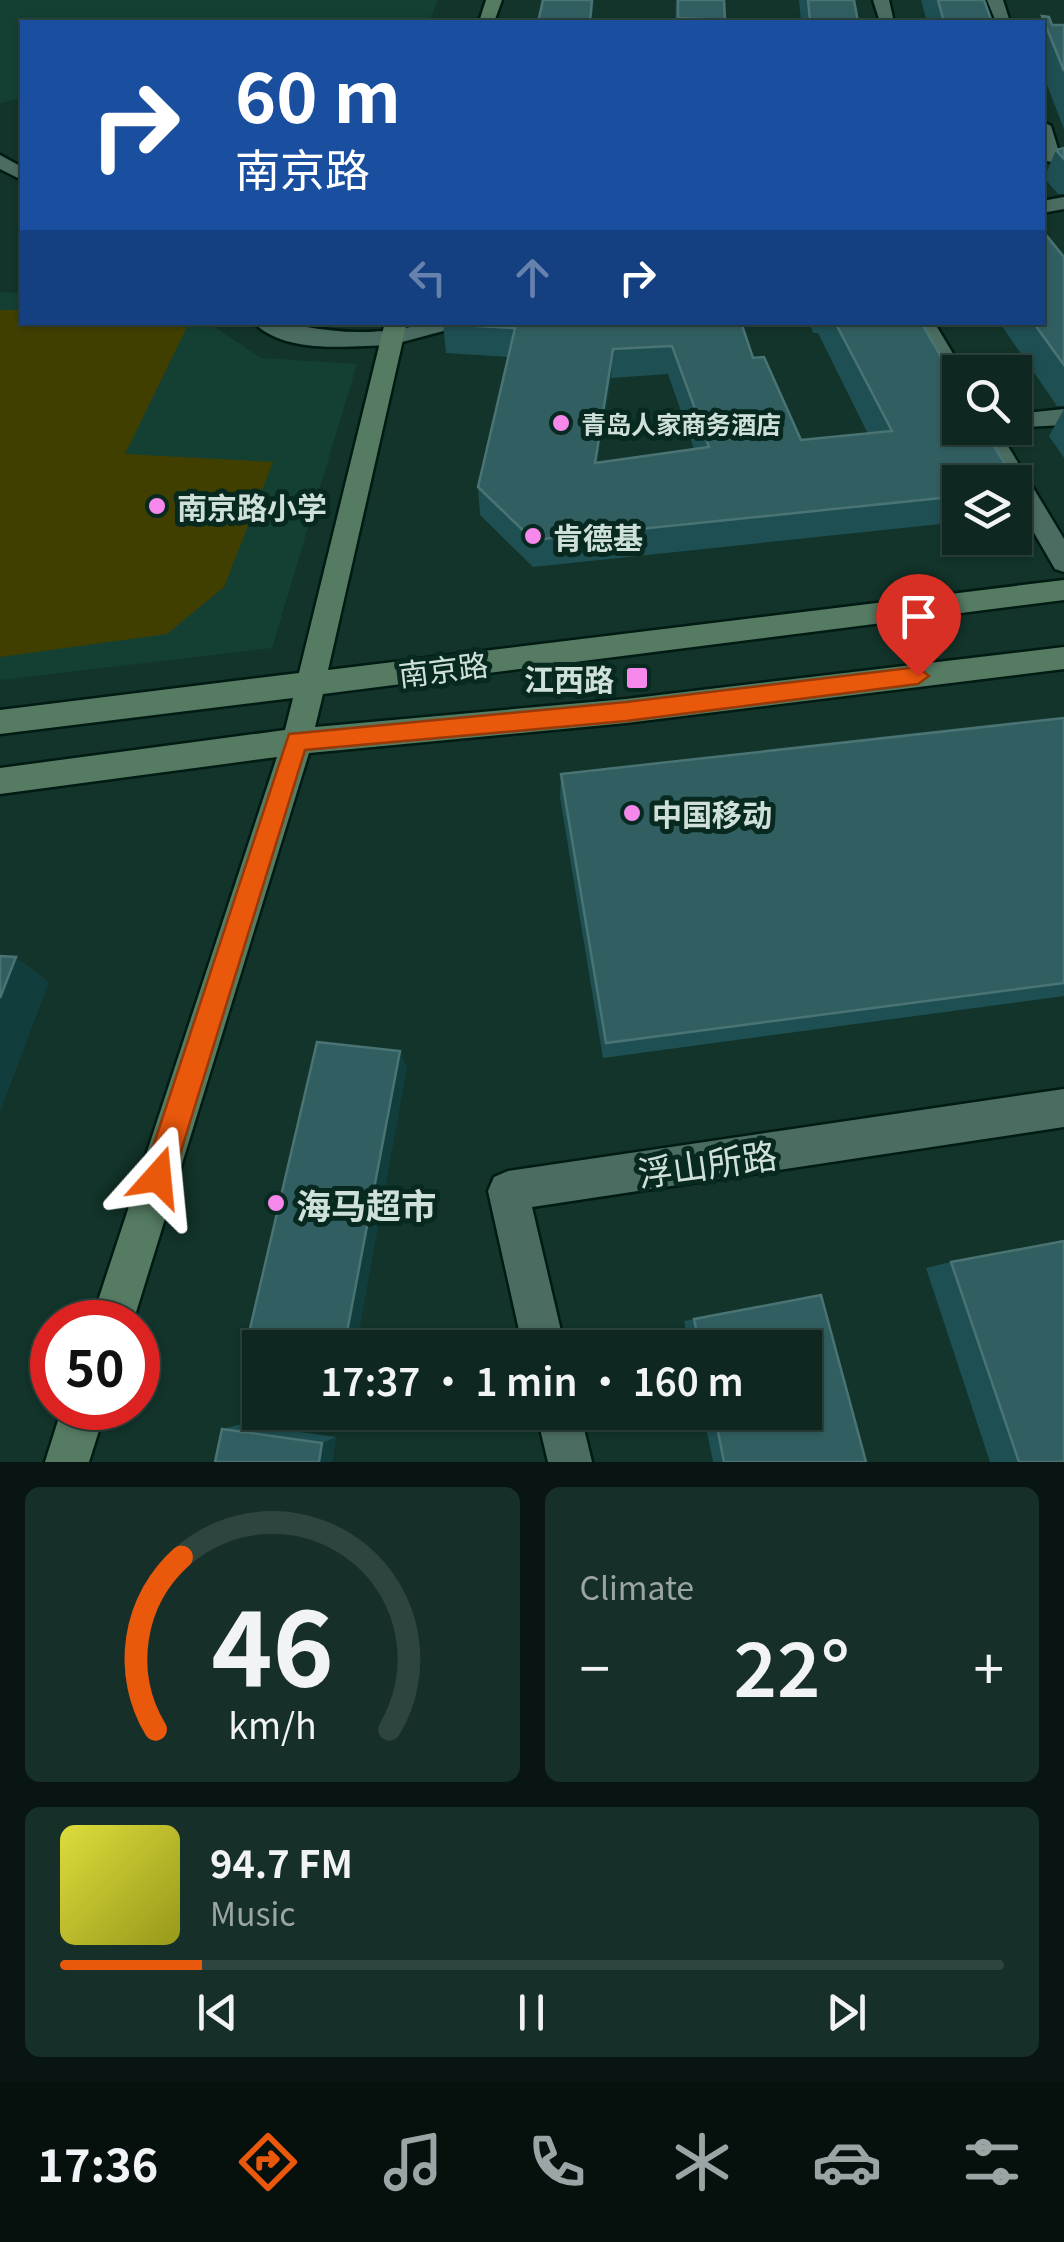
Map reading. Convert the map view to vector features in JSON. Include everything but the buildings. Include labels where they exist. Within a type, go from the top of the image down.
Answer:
[{"type":"main road","points":[[119,1300],[297,741],[394,330]]},
{"type":"main road","name":"南京路","points":[[0,722],[1064,590]]},
{"type":"main road","name":"南京路","points":[[0,780],[297,741],[626,711],[1064,658]]},
{"type":"main road","points":[[67,1462],[77,1430]]},
{"type":"street","points":[[1045,134],[1056,162]]},
{"type":"street","points":[[267,325],[330,340],[440,325]]},
{"type":"street","points":[[925,325],[942,355]]},
{"type":"street","points":[[1032,420],[1064,417]]},
{"type":"street","points":[[995,445],[1064,562]]},
{"type":"street","name":"浮山所路","points":[[540,1330],[508,1191],[1064,1108]]},
{"type":"street","points":[[562,1430],[570,1462]]},
{"type":"shaded area","points":[[0,0],[438,0],[430,20],[20,20],[20,98],[0,103]]},
{"type":"shaded area","name":"南京路小学","points":[[0,292],[20,293],[20,325],[212,325],[261,358],[357,364],[272,648],[0,680]]},
{"type":"shaded area","name":"南京路小学","points":[[0,310],[20,310],[20,325],[188,325],[125,454],[273,462],[224,587],[167,634],[0,657]]},
{"type":"place","name":"青岛人家商务酒店","points":[[561,423]]},
{"type":"place","name":"南京路小学","points":[[157,506]]},
{"type":"place","name":"肯德基","points":[[533,536]]},
{"type":"place","name":"江西路","points":[[637,678]]},
{"type":"place","name":"中国移动","points":[[632,813]]},
{"type":"place","name":"海马超市","points":[[276,1203]]},
{"type":"route","points":[[158,1177],[297,741],[626,711],[918,676]]}]
